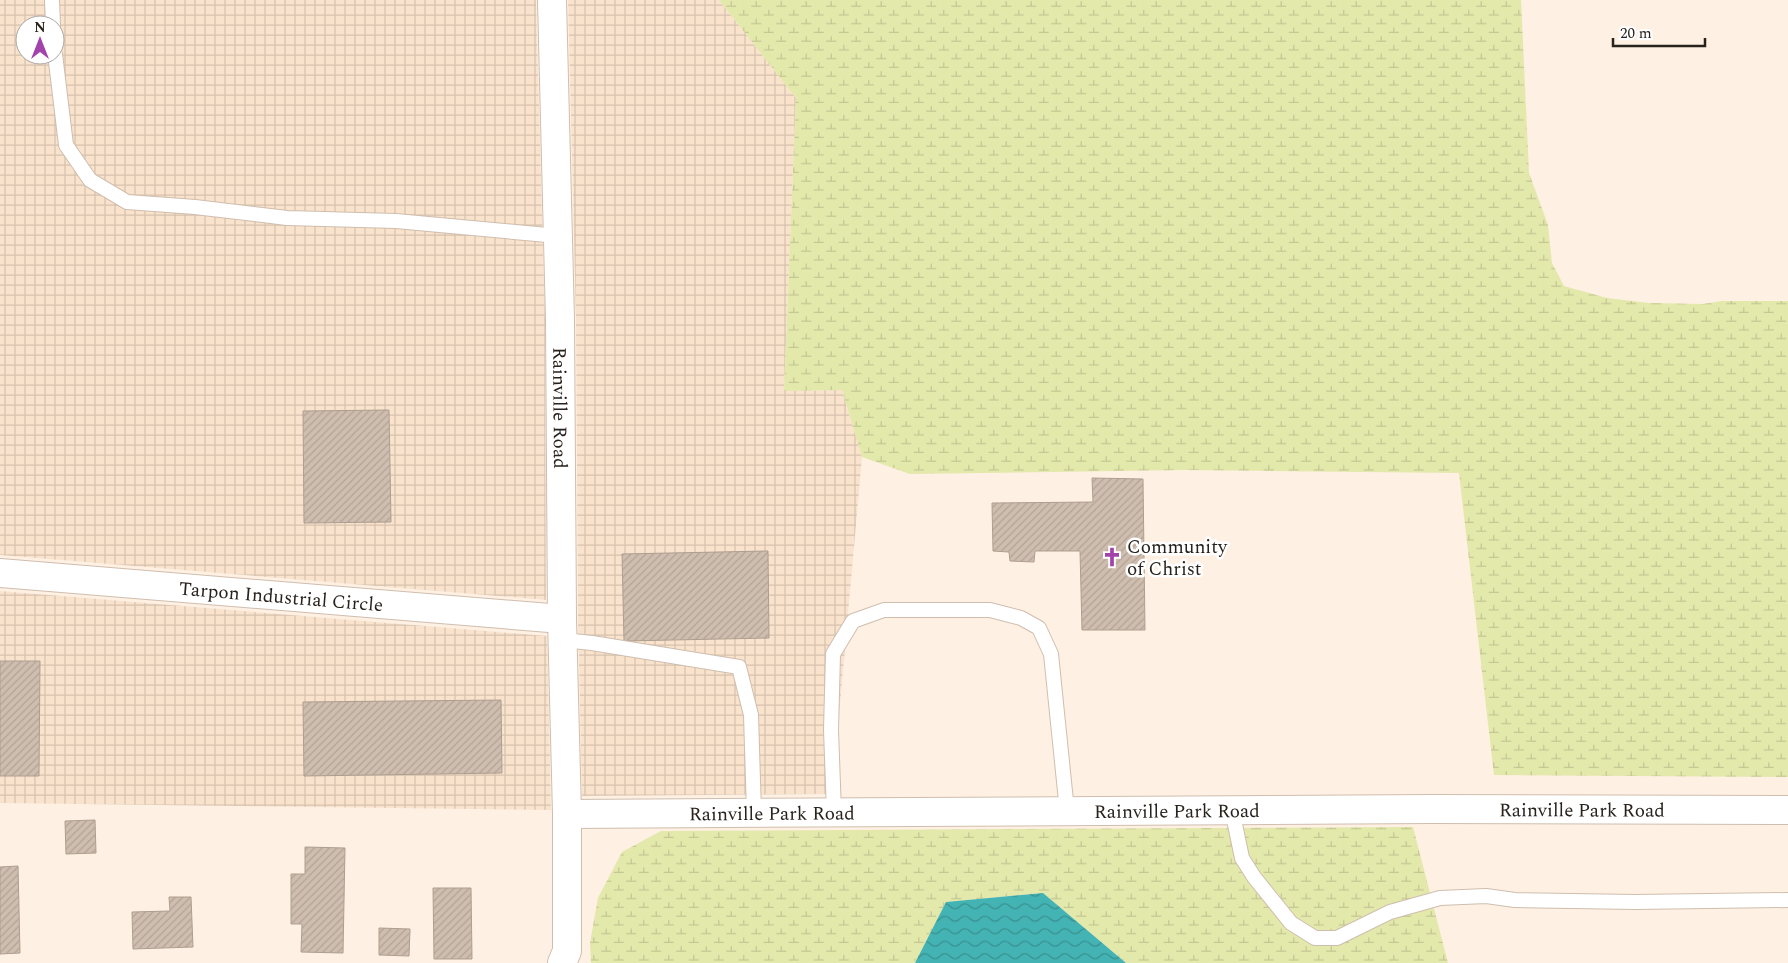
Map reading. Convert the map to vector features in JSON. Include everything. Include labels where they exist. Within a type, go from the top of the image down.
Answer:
[{"type":"street","name":"Rainville Road","points":[[552,0],[560,320],[562,630],[567,814],[567,951],[562,963]]},
{"type":"street","name":"Tarpon Industrial Circle","points":[[0,573],[562,630]]},
{"type":"street","name":"Rainville Park Road","points":[[567,814],[1232,810],[1788,810]]},
{"type":"lane","points":[[52,0],[53,15]]},
{"type":"lane","points":[[56,65],[66,145],[90,180],[127,202],[195,207],[287,218],[396,221],[558,236]]},
{"type":"lane","points":[[834,812],[831,730],[833,654],[853,621],[884,610],[990,610],[1021,618],[1040,628],[1051,654],[1067,811]]},
{"type":"lane","points":[[562,630],[592,643],[740,667],[751,715],[754,813]]},
{"type":"lane","points":[[1232,810],[1242,858],[1254,877],[1291,923],[1314,938],[1337,938],[1390,912],[1440,898],[1486,896],[1515,900],[1635,902],[1788,900]]},
{"type":"shaded area","points":[[0,0],[536,0],[545,320],[546,600],[0,555]]},
{"type":"shaded area","points":[[568,0],[719,0],[796,98],[784,391],[842,390],[862,457],[832,794],[582,796],[578,620],[576,319]]},
{"type":"shaded area","points":[[0,591],[547,636],[551,810],[0,803]]},
{"type":"green space","points":[[719,0],[1521,0],[1529,173],[1548,225],[1552,263],[1564,286],[1607,298],[1649,303],[1703,304],[1722,301],[1788,301],[1788,777],[1494,775],[1459,473],[1186,470],[910,474],[862,457],[842,390],[784,391],[796,98]]},
{"type":"green space","points":[[1413,827],[1448,963],[1126,963],[1043,893],[946,902],[915,963],[591,963],[590,943],[598,898],[622,852],[661,831]]},
{"type":"water","points":[[1043,893],[1126,963],[915,963],[946,902]]},
{"type":"building","points":[[389,410],[391,522],[304,523],[303,411]]},
{"type":"building","name":"Community of Christ","points":[[1092,478],[1143,479],[1145,630],[1082,630],[1080,551],[1035,551],[1034,562],[1010,561],[1009,552],[993,551],[992,503],[1093,502]]},
{"type":"building","points":[[768,551],[769,638],[624,641],[622,554]]},
{"type":"building","points":[[0,661],[40,661],[39,776],[0,776]]},
{"type":"building","points":[[501,700],[502,773],[304,776],[303,702]]},
{"type":"building","points":[[95,820],[96,853],[66,854],[65,821]]},
{"type":"building","points":[[305,847],[345,848],[343,953],[301,952],[302,924],[291,924],[291,874],[305,874]]},
{"type":"building","points":[[18,866],[20,953],[0,954],[0,867]]},
{"type":"building","points":[[433,888],[471,888],[472,959],[434,959]]},
{"type":"building","points":[[169,897],[191,897],[193,947],[133,949],[132,912],[170,911]]},
{"type":"building","points":[[379,928],[410,929],[409,956],[379,955]]},
{"type":"place","name":"Community of Christ","points":[[1112,557]]}]
